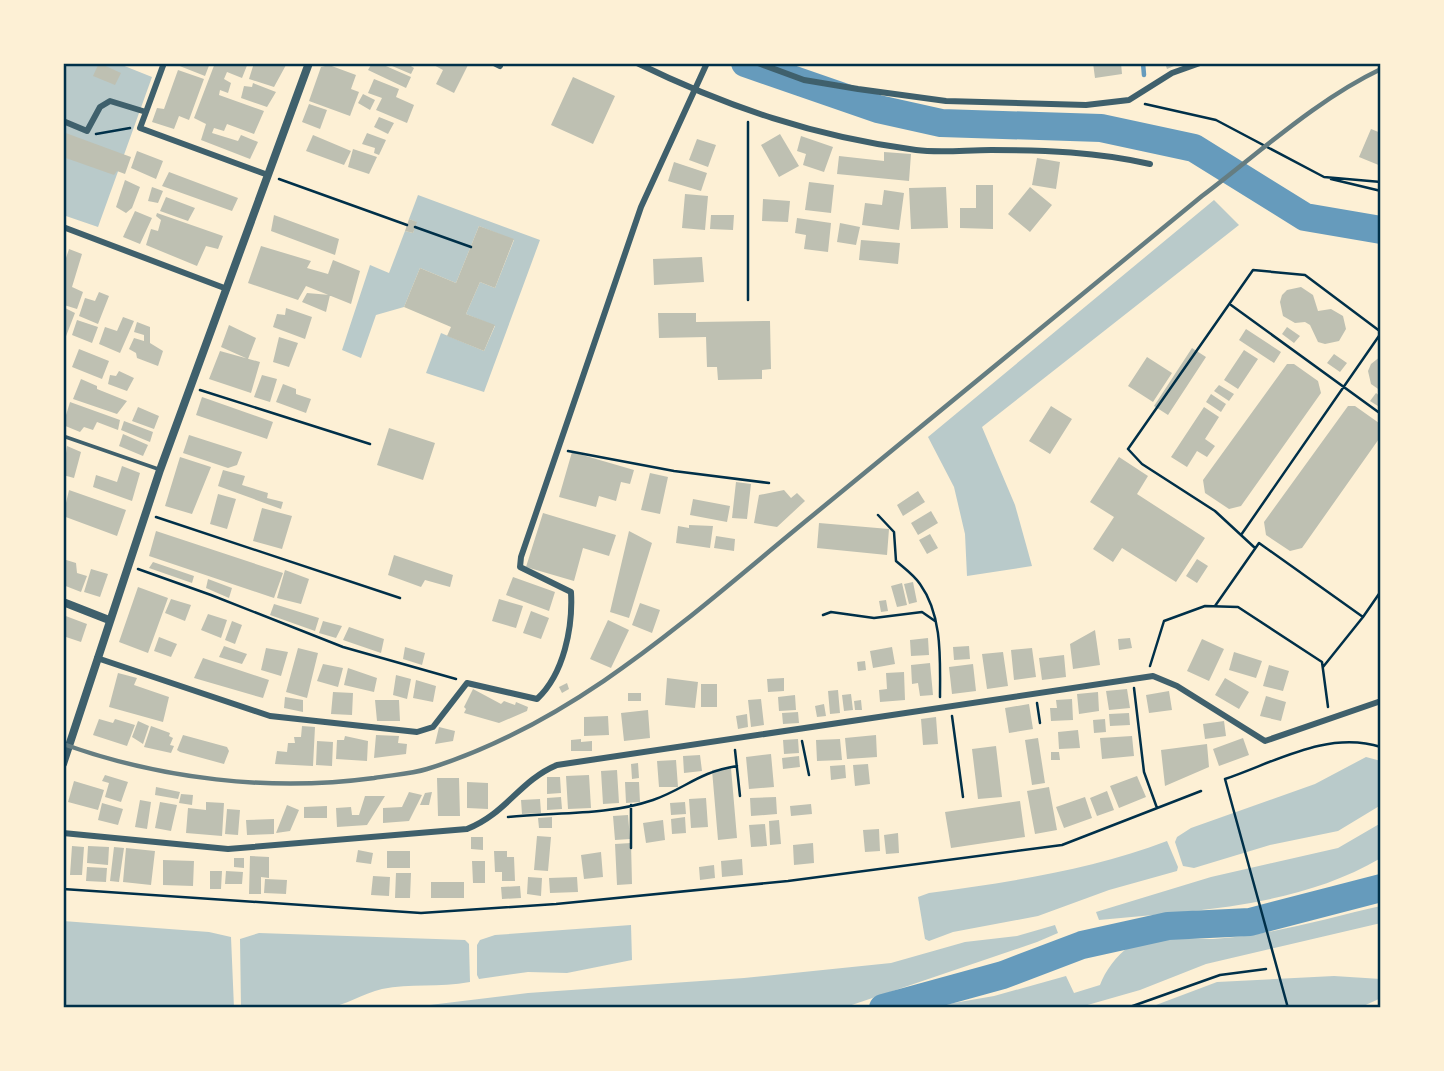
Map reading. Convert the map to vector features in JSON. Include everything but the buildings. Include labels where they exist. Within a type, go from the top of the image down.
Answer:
[{"type":"street","points":[[164,63],[140,128],[268,175]]},
{"type":"street","points":[[63,764],[160,470],[309,63]]},
{"type":"street","points":[[637,63],[748,113],[818,131],[918,150],[1049,150],[1115,156],[1150,164]]},
{"type":"street","points":[[97,658],[270,716],[417,732],[433,727],[467,682],[537,699],[552,685],[572,619],[570,592],[520,567],[641,206],[707,63]]},
{"type":"street","points":[[758,63],[804,80],[946,101],[1086,105],[1129,100],[1172,73],[1200,63]]},
{"type":"street","points":[[63,121],[87,131],[100,107],[110,101],[146,112]]},
{"type":"street","points":[[63,227],[227,289]]},
{"type":"street","points":[[63,602],[109,620]]},
{"type":"street","points":[[63,833],[228,849],[467,829],[490,820],[537,773],[557,765],[800,731],[1153,676],[1177,686],[1265,741],[1381,701]]},
{"type":"lane","points":[[63,436],[160,470]]},
{"type":"path","points":[[1129,100],[1216,120],[1324,177],[1381,191]]},
{"type":"path","points":[[748,113],[748,300]]},
{"type":"path","points":[[87,131],[100,135],[125,127],[140,128]]},
{"type":"path","points":[[268,175],[407,225]]},
{"type":"path","points":[[1324,177],[1381,182]]},
{"type":"path","points":[[415,227],[471,247]]},
{"type":"path","points":[[1241,535],[1381,332],[1305,275],[1253,270],[1128,449],[1142,464],[1215,511],[1255,548]]},
{"type":"path","points":[[1231,305],[1381,414]]},
{"type":"path","points":[[191,387],[370,444]]},
{"type":"path","points":[[558,449],[674,471],[769,484]]},
{"type":"path","points":[[146,514],[400,598]]},
{"type":"path","points":[[878,515],[894,532],[896,561],[920,583],[933,610],[940,659],[940,708]]},
{"type":"path","points":[[1214,606],[1259,543],[1363,617]]},
{"type":"path","points":[[128,566],[211,594],[343,647],[467,682]]},
{"type":"path","points":[[1323,667],[1381,591]]},
{"type":"path","points":[[1148,672],[1164,621],[1205,606],[1238,607],[1322,662],[1329,719]]},
{"type":"path","points":[[823,615],[831,612],[874,618],[922,612],[935,621]]},
{"type":"path","points":[[1133,679],[1144,772],[1157,808]]},
{"type":"path","points":[[1036,693],[1040,723]]},
{"type":"path","points":[[951,706],[963,797]]},
{"type":"path","points":[[800,731],[809,775]]},
{"type":"path","points":[[734,740],[740,796]]},
{"type":"path","points":[[1288,1008],[1225,779],[1326,742],[1360,740],[1381,747]]},
{"type":"path","points":[[490,820],[541,813],[595,812],[654,800],[712,769],[737,765]]},
{"type":"path","points":[[63,889],[421,913],[556,904],[788,881],[1062,845],[1201,792]]},
{"type":"path","points":[[631,805],[631,848]]},
{"type":"path","points":[[1127,1008],[1220,975],[1266,969]]},
{"type":"shaded area","points":[[63,63],[117,63],[152,77],[98,227],[63,215]]},
{"type":"shaded area","points":[[418,195],[540,240],[484,392],[426,373],[441,333],[484,351],[495,326],[466,314],[480,282],[495,288],[514,240],[479,226],[456,283],[420,268],[404,307],[376,315],[361,358],[342,350],[370,265],[389,273],[405,231],[413,233],[416,222],[409,219]]},
{"type":"shaded area","points":[[1214,200],[1239,225],[982,427],[1015,505],[1032,566],[967,576],[965,534],[954,487],[928,437]]},
{"type":"shaded area","points":[[1366,757],[1381,761],[1381,805],[1338,831],[1270,845],[1194,868],[1183,866],[1175,842],[1177,837],[1191,828],[1315,784]]},
{"type":"shaded area","points":[[1381,823],[1381,858],[1348,875],[1314,887],[1280,897],[1208,909],[1099,920],[1096,912],[1211,877],[1338,848]]},
{"type":"shaded area","points":[[1167,841],[1178,867],[1177,871],[1109,890],[1038,916],[953,932],[929,941],[925,939],[918,897],[1079,867]]},
{"type":"shaded area","points":[[1381,906],[1381,923],[1206,964],[1140,990],[1077,1008],[925,1008],[994,996],[1066,976],[1074,993],[1100,985],[1116,959],[1129,947],[1147,940],[1213,939],[1255,934]]},
{"type":"shaded area","points":[[63,921],[209,932],[231,937],[234,1008],[63,1008]]},
{"type":"shaded area","points":[[631,925],[632,960],[567,973],[528,972],[479,979],[477,975],[477,945],[480,940],[495,935]]},
{"type":"shaded area","points":[[1055,925],[1058,933],[1037,942],[843,1008],[405,1008],[528,993],[744,978],[891,963],[965,942],[1017,936]]},
{"type":"shaded area","points":[[259,933],[465,940],[469,944],[470,982],[382,989],[325,1008],[241,1008],[240,939]]},
{"type":"shaded area","points":[[1334,976],[1381,979],[1381,998],[1359,1008],[1148,1008],[1217,982]]},
{"type":"waterway","points":[[745,63],[878,109],[941,123],[1101,128],[1194,148],[1305,217],[1381,230]]},
{"type":"waterway","points":[[1143,63],[1144,75]]},
{"type":"waterway","points":[[883,1008],[1003,975],[1082,945],[1168,926],[1250,922],[1381,888]]},
{"type":"railway","points":[[63,744],[100,756],[177,774],[256,783],[295,784],[374,778],[427,769],[482,749],[534,724],[631,662],[677,627],[1202,196],[1311,111],[1381,69]]}]
